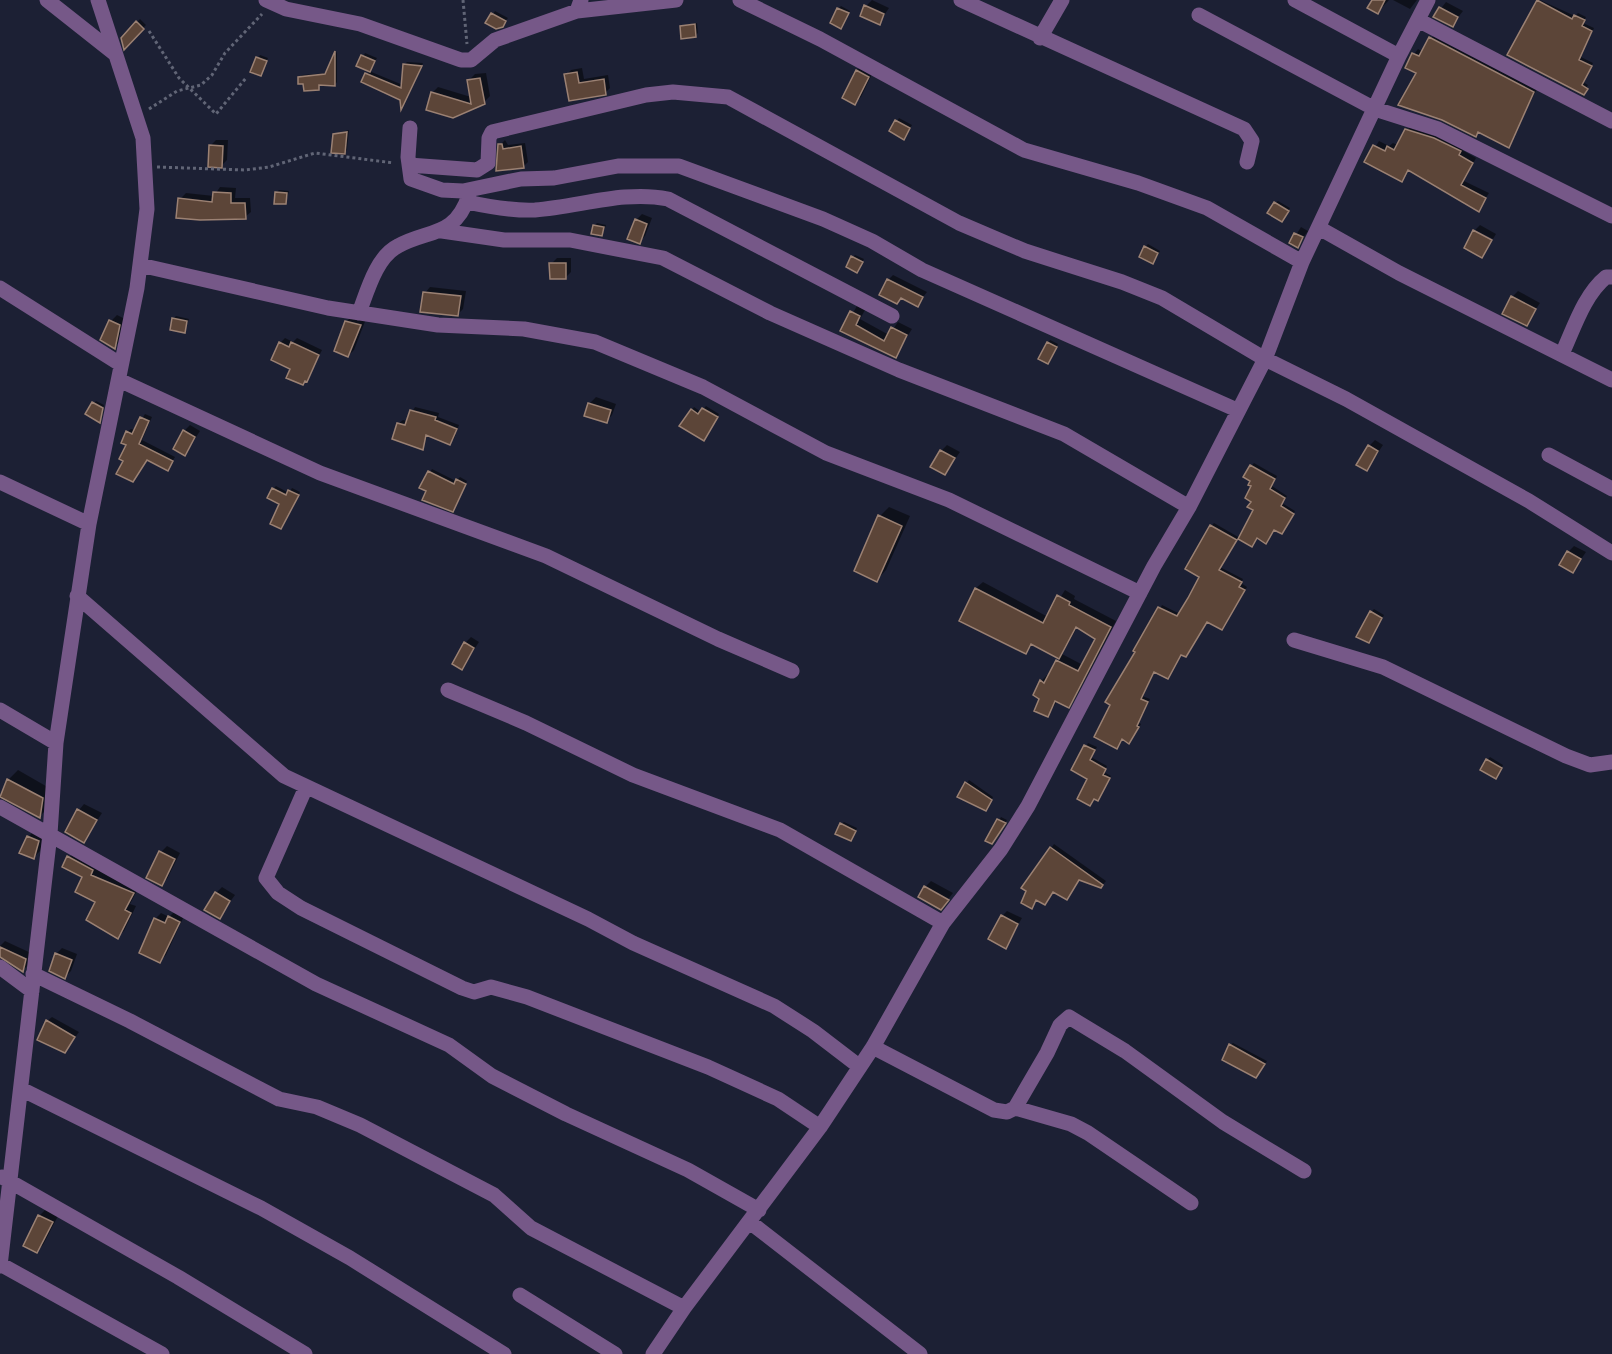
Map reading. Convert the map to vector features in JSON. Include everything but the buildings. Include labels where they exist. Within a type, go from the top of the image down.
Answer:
[{"type":"street","points":[[47,0],[114,53]]},
{"type":"street","points":[[98,0],[114,53],[138,117],[146,166],[147,209],[132,319],[119,372],[89,524],[56,743],[50,834],[21,1089],[5,1179],[1,1258],[162,1354]]},
{"type":"street","points":[[269,2],[360,24],[460,60],[471,60],[495,39],[579,5],[676,0]]},
{"type":"street","points":[[740,0],[820,39],[1024,150],[1138,183],[1207,208],[1302,262]]},
{"type":"street","points":[[961,0],[1040,38],[1244,129],[1252,141],[1247,162]]},
{"type":"street","points":[[1040,38],[1062,0]]},
{"type":"street","points":[[1295,0],[1399,56]]},
{"type":"street","points":[[653,1354],[684,1308],[820,1127],[873,1047],[943,923],[1014,830],[1140,593],[1189,507],[1265,359],[1302,262],[1399,56],[1428,0]]},
{"type":"street","points":[[1199,15],[1375,109],[1438,129],[1612,216]]},
{"type":"street","points":[[1418,20],[1612,121]]},
{"type":"street","points":[[409,165],[477,170],[488,163],[489,138],[492,132],[502,129],[646,95],[673,92],[728,97],[959,223],[1054,262],[1143,289],[1265,359],[1346,399],[1529,501],[1612,553]]},
{"type":"street","points":[[410,128],[411,179],[422,185],[469,196],[501,209],[535,210],[640,196],[668,199],[892,316]]},
{"type":"street","points":[[359,313],[369,287],[390,252],[398,245],[442,231],[452,222],[469,196],[521,179],[554,178],[618,166],[679,166],[823,219],[872,241],[922,270],[1237,410]]},
{"type":"street","points":[[1319,228],[1399,273],[1612,380]]},
{"type":"street","points":[[442,231],[504,240],[570,240],[663,258],[770,313],[899,370],[1064,434],[1189,507]]},
{"type":"street","points":[[140,265],[359,313],[438,325],[524,329],[595,342],[704,387],[826,453],[949,500],[1140,593]]},
{"type":"street","points":[[1562,354],[1590,295],[1606,277],[1612,277]]},
{"type":"street","points":[[0,288],[119,372],[320,473],[546,556],[718,639],[792,671]]},
{"type":"street","points":[[1549,455],[1612,489]]},
{"type":"street","points":[[0,482],[89,524]]},
{"type":"street","points":[[77,596],[284,776],[588,919],[633,943],[774,1006],[813,1031],[860,1067]]},
{"type":"street","points":[[1294,640],[1383,667],[1582,762],[1603,765],[1612,762]]},
{"type":"street","points":[[448,690],[526,723],[633,775],[780,830],[943,923]]},
{"type":"street","points":[[0,710],[56,743]]},
{"type":"street","points":[[306,787],[266,878],[278,893],[301,908],[462,988],[479,992],[491,987],[527,997],[708,1067],[778,1099],[820,1127]]},
{"type":"street","points":[[0,807],[316,984],[449,1045],[492,1076],[566,1114],[688,1170],[755,1216],[920,1354]]},
{"type":"street","points":[[0,967],[32,991]]},
{"type":"street","points":[[33,975],[130,1021],[279,1099],[317,1107],[360,1125],[494,1196],[531,1227],[684,1308]]},
{"type":"street","points":[[873,1047],[994,1110],[1007,1112],[1015,1108],[1047,1053],[1060,1025],[1069,1017],[1125,1051],[1223,1122],[1304,1171]]},
{"type":"street","points":[[21,1089],[261,1208],[350,1258],[504,1354]]},
{"type":"street","points":[[1015,1108],[1071,1124],[1191,1203]]},
{"type":"street","points":[[5,1179],[178,1277],[305,1354]]},
{"type":"street","points":[[520,1295],[615,1354]]},
{"type":"path","points":[[463,0],[471,60]]},
{"type":"path","points":[[138,117],[177,90],[201,85],[212,75],[225,53],[269,2]]},
{"type":"path","points":[[149,31],[190,89],[216,114],[246,78]]},
{"type":"path","points":[[146,166],[245,170],[269,167],[305,155],[323,153],[409,165]]}]
